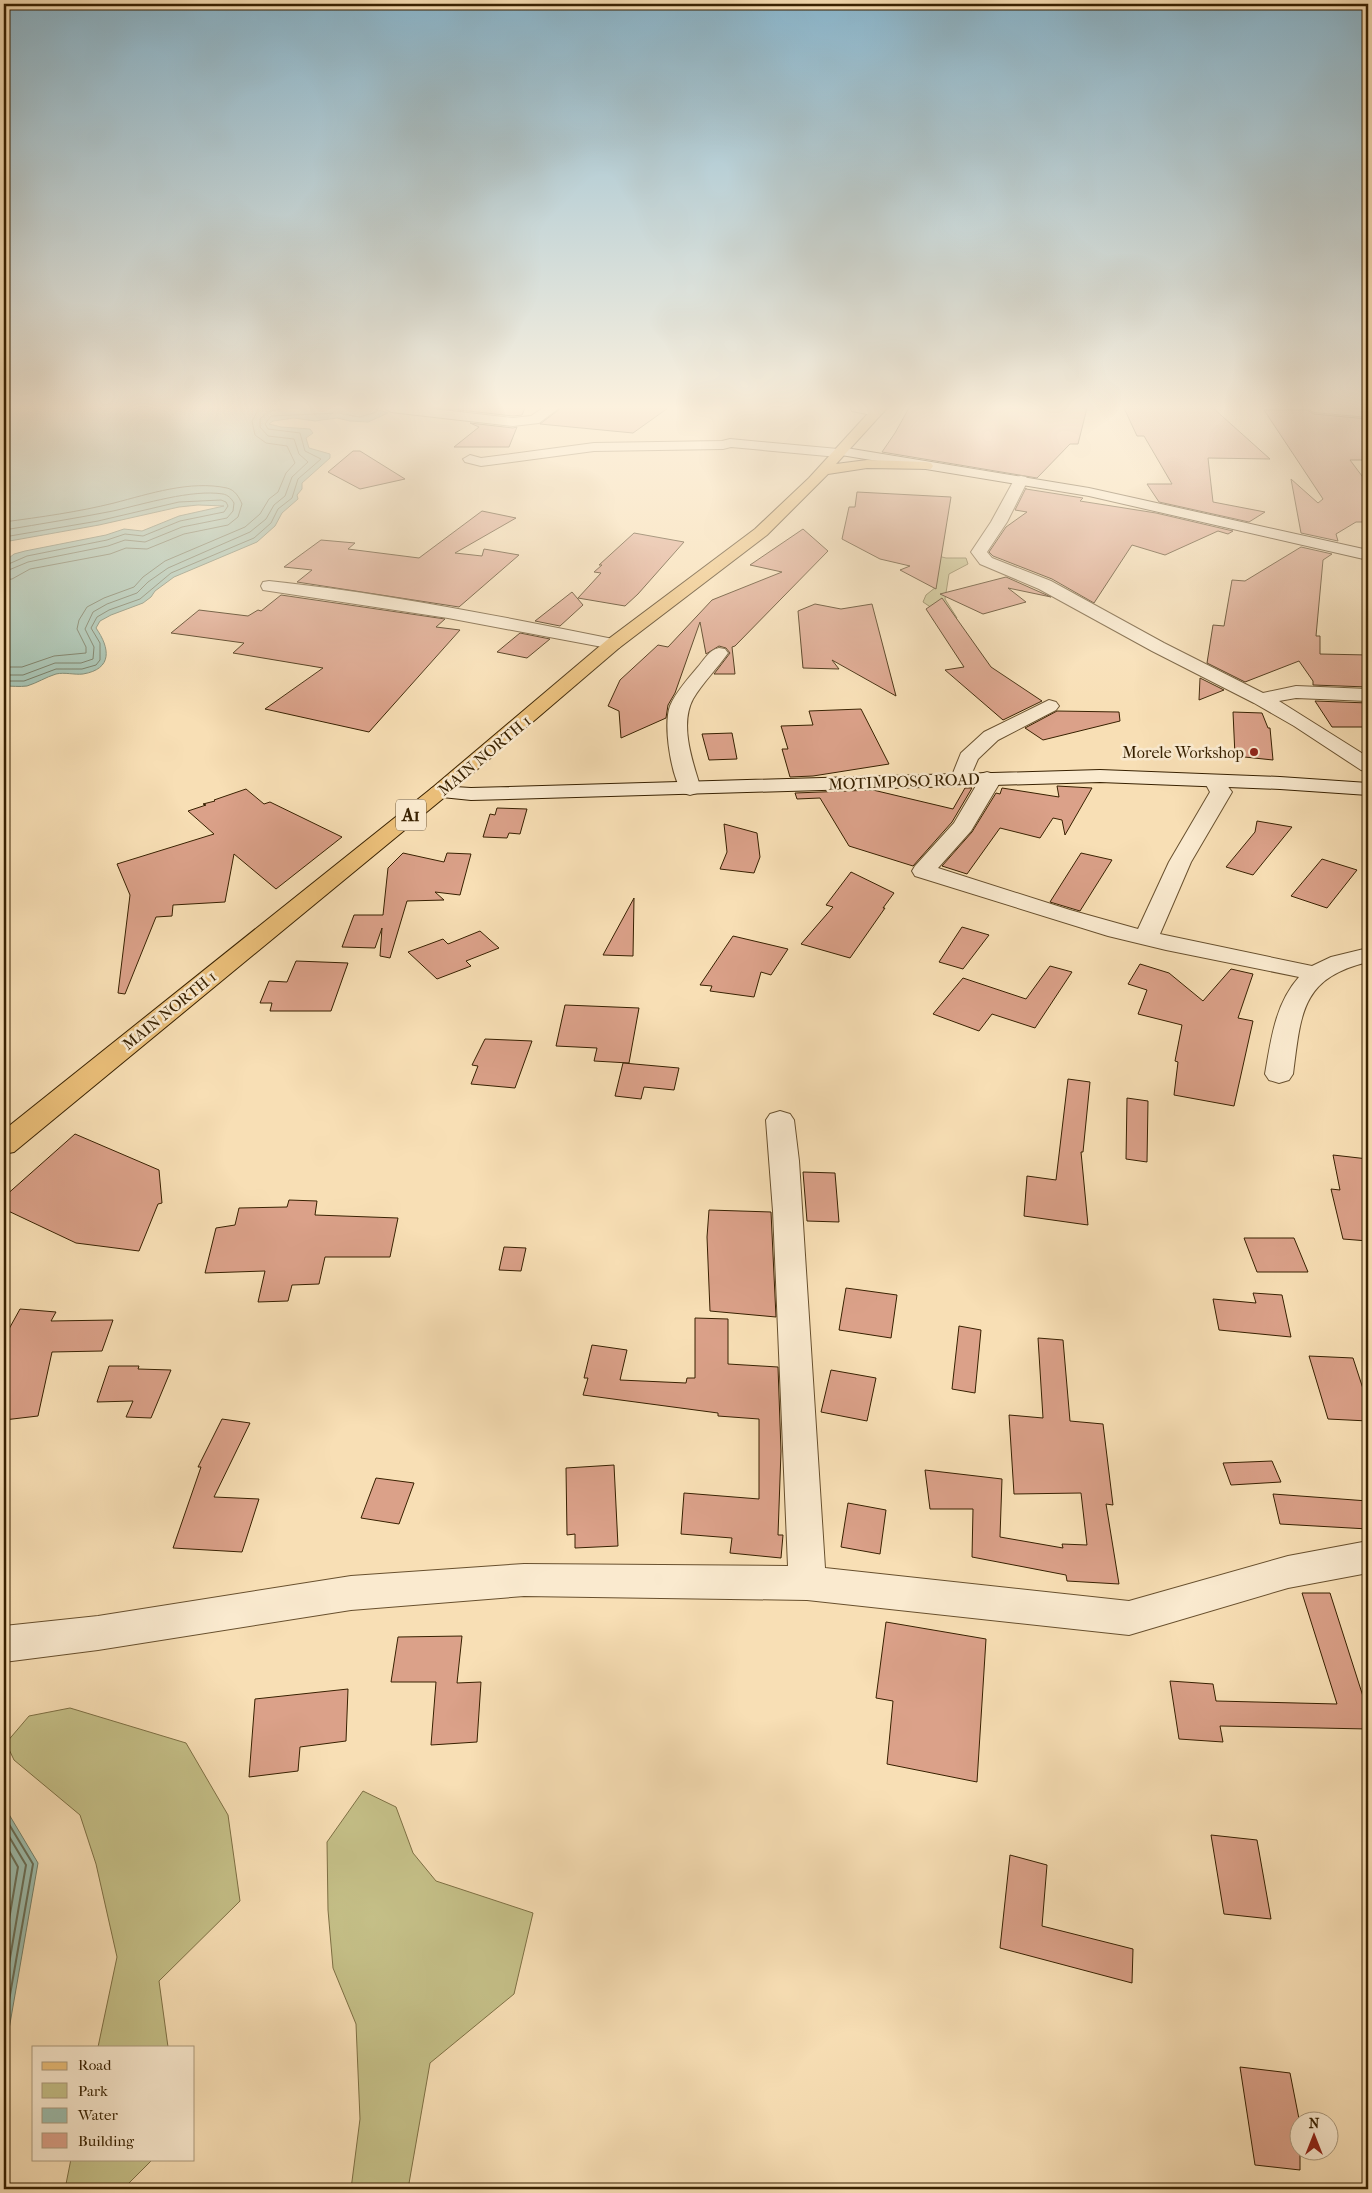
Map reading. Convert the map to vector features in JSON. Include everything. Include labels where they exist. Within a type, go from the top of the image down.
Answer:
[{"type":"main road","name":"MAIN NORTH 1","points":[[4,1145],[534,714],[613,644],[761,532],[783,510]]},
{"type":"street","points":[[1005,510],[979,552],[986,561],[1045,585],[1158,647],[1261,699],[1301,722],[1368,766]]},
{"type":"street","points":[[1176,510],[1368,555]]},
{"type":"street","points":[[270,586],[448,612],[613,644]]},
{"type":"street","points":[[690,789],[679,740],[678,713],[688,694],[719,653]]},
{"type":"street","points":[[1261,699],[1296,692],[1368,695]]},
{"type":"street","points":[[961,778],[968,757],[991,736],[1049,706]]},
{"type":"street","name":"MOTIMPOSO ROAD","points":[[439,792],[472,794],[690,789],[961,778],[1100,776],[1316,784],[1368,789]]},
{"type":"street","points":[[987,778],[988,784],[963,826],[923,871],[1031,907],[1146,938],[1249,958],[1316,974]]},
{"type":"street","points":[[1146,938],[1180,862],[1221,792],[1214,781]]},
{"type":"street","points":[[1279,1074],[1292,1010],[1308,980],[1331,965],[1368,955]]},
{"type":"street","points":[[780,1120],[788,1211],[807,1583]]},
{"type":"street","points":[[4,1644],[98,1633],[351,1593],[524,1580],[807,1583],[1130,1618],[1288,1572],[1368,1557]]},
{"type":"green space","points":[[926,553],[946,558],[966,558],[968,564],[949,574],[945,599],[957,618],[940,625],[933,620],[932,608],[923,602],[926,595],[936,587]]},
{"type":"green space","points":[[70,1708],[186,1743],[228,1815],[240,1901],[159,1981],[168,2046],[98,2046],[117,1957],[96,1864],[80,1815],[14,1760],[6,1743],[29,1716]]},
{"type":"green space","points":[[363,1791],[396,1807],[413,1853],[436,1881],[533,1913],[514,1994],[430,2063],[408,2189],[351,2189],[360,2119],[356,2024],[333,1968],[328,1910],[327,1842]]},
{"type":"green space","points":[[71,2160],[152,2160],[128,2184],[128,2189],[65,2189]]},
{"type":"water","points":[[4,510],[164,510],[99,525],[4,542]]},
{"type":"water","points":[[204,510],[285,510],[275,526],[257,542],[174,577],[143,603],[100,621],[96,628],[104,643],[106,657],[100,668],[83,674],[56,674],[27,686],[4,686],[4,562],[14,554],[25,551],[106,535],[124,529],[142,531],[179,516]]},
{"type":"water","points":[[4,1806],[38,1863],[4,2058]]},
{"type":"building","points":[[848,510],[949,510],[936,589],[900,570],[910,566],[880,559],[842,539]]},
{"type":"building","points":[[1017,510],[1139,510],[1233,531],[1228,534],[1218,531],[1165,555],[1132,545],[1094,603],[1052,579],[993,556],[989,552],[1006,527],[1027,512]]},
{"type":"building","points":[[1197,510],[1265,512],[1249,522]]},
{"type":"building","points":[[1297,510],[1368,510],[1368,522],[1356,522],[1336,534],[1338,541],[1301,533]]},
{"type":"building","points":[[482,511],[516,518],[455,553],[482,556],[484,549],[519,555],[459,607],[297,582],[312,570],[284,567],[321,540],[355,543],[348,549],[419,558]]},
{"type":"building","points":[[803,529],[828,551],[732,647],[735,674],[714,674],[730,653],[726,648],[719,646],[706,654],[700,622],[675,693],[668,705],[666,718],[621,738],[619,711],[608,706],[620,680],[658,645],[668,647],[712,600],[782,572],[750,565]]},
{"type":"building","points":[[634,533],[684,542],[625,606],[578,598],[601,573],[594,572],[602,565],[599,565]]},
{"type":"building","points":[[1301,547],[1332,554],[1323,560],[1316,636],[1320,636],[1320,654],[1368,655],[1368,687],[1313,685],[1313,681],[1299,661],[1245,682],[1207,663],[1213,625],[1224,626],[1232,580],[1245,581]]},
{"type":"building","points":[[1006,577],[1051,597],[1008,588],[1026,602],[983,614],[940,594]]},
{"type":"building","points":[[572,592],[583,605],[560,626],[535,621]]},
{"type":"building","points":[[281,595],[445,619],[436,627],[460,630],[369,732],[265,709],[323,668],[233,653],[244,643],[171,633],[199,610],[248,616],[258,610],[261,611]]},
{"type":"building","points":[[942,598],[991,667],[1042,701],[1003,720],[945,670],[964,667],[926,609]]},
{"type":"building","points":[[815,604],[841,609],[872,604],[896,696],[832,660],[839,669],[803,668],[798,611]]},
{"type":"building","points":[[520,633],[550,639],[527,658],[497,652]]},
{"type":"building","points":[[1200,678],[1224,690],[1199,700]]},
{"type":"building","points":[[1315,701],[1368,703],[1368,727],[1332,727]]},
{"type":"building","points":[[861,709],[889,764],[813,776],[790,777],[782,749],[788,749],[781,726],[813,725],[809,711]]},
{"type":"building","points":[[1057,711],[1119,712],[1120,721],[1043,740],[1025,728]]},
{"type":"building","points":[[1233,712],[1262,713],[1268,728],[1270,728],[1273,760],[1235,756]]},
{"type":"building","points":[[732,733],[737,759],[709,760],[702,734]]},
{"type":"building","points":[[1057,786],[1092,788],[1065,835],[1062,820],[1053,818],[1040,838],[1000,828],[967,874],[942,866],[972,832],[996,793],[1000,794],[1002,788],[1059,797]]},
{"type":"building","points":[[965,788],[972,788],[952,822],[913,866],[849,846],[820,798],[797,799],[795,793],[873,790],[953,809]]},
{"type":"building","points":[[246,789],[264,804],[270,802],[342,837],[276,889],[234,854],[225,902],[173,905],[172,916],[156,917],[125,994],[118,993],[130,895],[117,864],[214,834],[188,811]]},
{"type":"building","points":[[497,808],[527,809],[520,834],[509,833],[507,838],[483,837],[490,814],[495,815]]},
{"type":"building","points":[[1257,821],[1292,827],[1253,875],[1226,867],[1255,832]]},
{"type":"building","points":[[724,824],[757,833],[760,857],[754,873],[720,869],[727,852]]},
{"type":"building","points":[[403,853],[444,862],[447,853],[471,854],[460,895],[435,892],[444,900],[407,901],[390,958],[380,956],[382,928],[375,948],[342,947],[354,915],[383,915],[388,868]]},
{"type":"building","points":[[1081,853],[1112,860],[1080,911],[1050,902]]},
{"type":"building","points":[[1322,859],[1357,870],[1327,908],[1291,896]]},
{"type":"building","points":[[851,872],[894,893],[883,908],[885,908],[850,958],[801,944],[833,907],[826,905]]},
{"type":"building","points":[[634,898],[633,956],[603,955]]},
{"type":"building","points":[[962,927],[989,935],[963,969],[939,962]]},
{"type":"building","points":[[480,931],[499,948],[466,961],[471,966],[437,979],[408,952],[443,939],[448,944]]},
{"type":"building","points":[[733,936],[788,949],[771,975],[761,972],[754,997],[710,991],[712,986],[700,985]]},
{"type":"building","points":[[296,961],[348,963],[331,1011],[270,1011],[272,1003],[260,1003],[269,981],[287,982]]},
{"type":"building","points":[[1140,964],[1169,973],[1203,1001],[1231,969],[1253,974],[1238,1018],[1253,1021],[1234,1106],[1174,1095],[1178,1062],[1175,1061],[1182,1025],[1138,1014],[1147,990],[1128,984]]},
{"type":"building","points":[[1050,966],[1072,972],[1035,1028],[992,1014],[979,1031],[933,1014],[963,978],[1026,999]]},
{"type":"building","points":[[565,1005],[639,1008],[629,1063],[594,1061],[597,1048],[556,1046]]},
{"type":"building","points":[[485,1039],[532,1041],[515,1088],[471,1084],[478,1066],[472,1065]]},
{"type":"building","points":[[623,1063],[679,1068],[674,1090],[644,1087],[641,1099],[615,1096]]},
{"type":"building","points":[[1068,1079],[1090,1082],[1083,1152],[1081,1152],[1088,1225],[1024,1216],[1027,1176],[1056,1180]]},
{"type":"building","points":[[1127,1098],[1148,1101],[1147,1162],[1126,1159]]},
{"type":"building","points":[[75,1134],[159,1170],[162,1203],[158,1204],[139,1251],[76,1243],[4,1209],[4,1197]]},
{"type":"building","points":[[1333,1155],[1368,1159],[1368,1241],[1343,1239],[1331,1189],[1340,1190]]},
{"type":"building","points":[[803,1172],[835,1173],[839,1222],[807,1221]]},
{"type":"building","points":[[289,1200],[317,1201],[315,1215],[398,1218],[390,1257],[325,1257],[319,1284],[292,1285],[288,1301],[258,1302],[265,1271],[205,1273],[216,1228],[235,1225],[239,1208],[287,1207]]},
{"type":"building","points":[[709,1210],[771,1212],[776,1317],[710,1311],[707,1237]]},
{"type":"building","points":[[1244,1238],[1294,1238],[1308,1272],[1257,1272]]},
{"type":"building","points":[[504,1247],[526,1248],[521,1271],[499,1270]]},
{"type":"building","points":[[846,1288],[897,1295],[891,1338],[839,1330]]},
{"type":"building","points":[[1253,1293],[1282,1295],[1291,1337],[1219,1330],[1213,1299],[1256,1303]]},
{"type":"building","points":[[20,1309],[56,1312],[51,1321],[113,1320],[102,1351],[52,1352],[38,1416],[4,1420],[4,1338]]},
{"type":"building","points":[[695,1318],[728,1319],[728,1364],[778,1367],[781,1451],[778,1535],[783,1535],[781,1558],[730,1553],[732,1538],[681,1534],[684,1493],[759,1499],[759,1419],[718,1416],[718,1413],[583,1395],[588,1378],[584,1378],[592,1345],[627,1350],[620,1380],[686,1383],[687,1378],[695,1378]]},
{"type":"building","points":[[959,1326],[981,1330],[975,1393],[952,1389]]},
{"type":"building","points":[[1038,1338],[1063,1340],[1070,1421],[1103,1424],[1113,1505],[1106,1504],[1119,1584],[1067,1581],[1066,1575],[972,1557],[973,1509],[930,1509],[925,1470],[1002,1479],[1000,1537],[1063,1548],[1062,1544],[1087,1545],[1081,1493],[1014,1494],[1009,1415],[1043,1418]]},
{"type":"building","points":[[1309,1356],[1353,1358],[1368,1404],[1368,1421],[1328,1419]]},
{"type":"building","points":[[109,1366],[139,1366],[138,1369],[171,1370],[151,1418],[126,1417],[133,1401],[97,1402]]},
{"type":"building","points":[[831,1370],[876,1378],[867,1421],[821,1412]]},
{"type":"building","points":[[222,1419],[250,1423],[214,1497],[259,1499],[242,1552],[173,1548],[201,1467],[198,1467]]},
{"type":"building","points":[[1272,1461],[1281,1482],[1231,1485],[1223,1463]]},
{"type":"building","points":[[614,1465],[618,1546],[575,1548],[575,1534],[567,1535],[566,1468]]},
{"type":"building","points":[[376,1478],[414,1483],[399,1524],[361,1518]]},
{"type":"building","points":[[1273,1494],[1368,1501],[1368,1529],[1280,1524]]},
{"type":"building","points":[[848,1503],[886,1510],[880,1554],[841,1547]]},
{"type":"building","points":[[1302,1593],[1330,1593],[1368,1712],[1368,1729],[1220,1726],[1223,1742],[1179,1739],[1170,1681],[1213,1684],[1216,1701],[1337,1704]]},
{"type":"building","points":[[886,1622],[986,1639],[977,1782],[887,1764],[893,1701],[876,1698]]},
{"type":"building","points":[[462,1636],[457,1683],[481,1682],[477,1742],[431,1745],[436,1682],[391,1682],[398,1637]]},
{"type":"building","points":[[348,1689],[346,1741],[300,1747],[298,1771],[249,1777],[255,1699]]},
{"type":"building","points":[[1211,1835],[1257,1840],[1271,1919],[1224,1914]]},
{"type":"building","points":[[1010,1855],[1047,1865],[1042,1926],[1133,1949],[1132,1983],[1000,1948]]},
{"type":"building","points":[[1240,2067],[1290,2073],[1297,2110],[1290,2110],[1290,2160],[1300,2160],[1300,2170],[1255,2165]]},
{"type":"place","name":"Morele Workshop","points":[[1254,752]]}]
